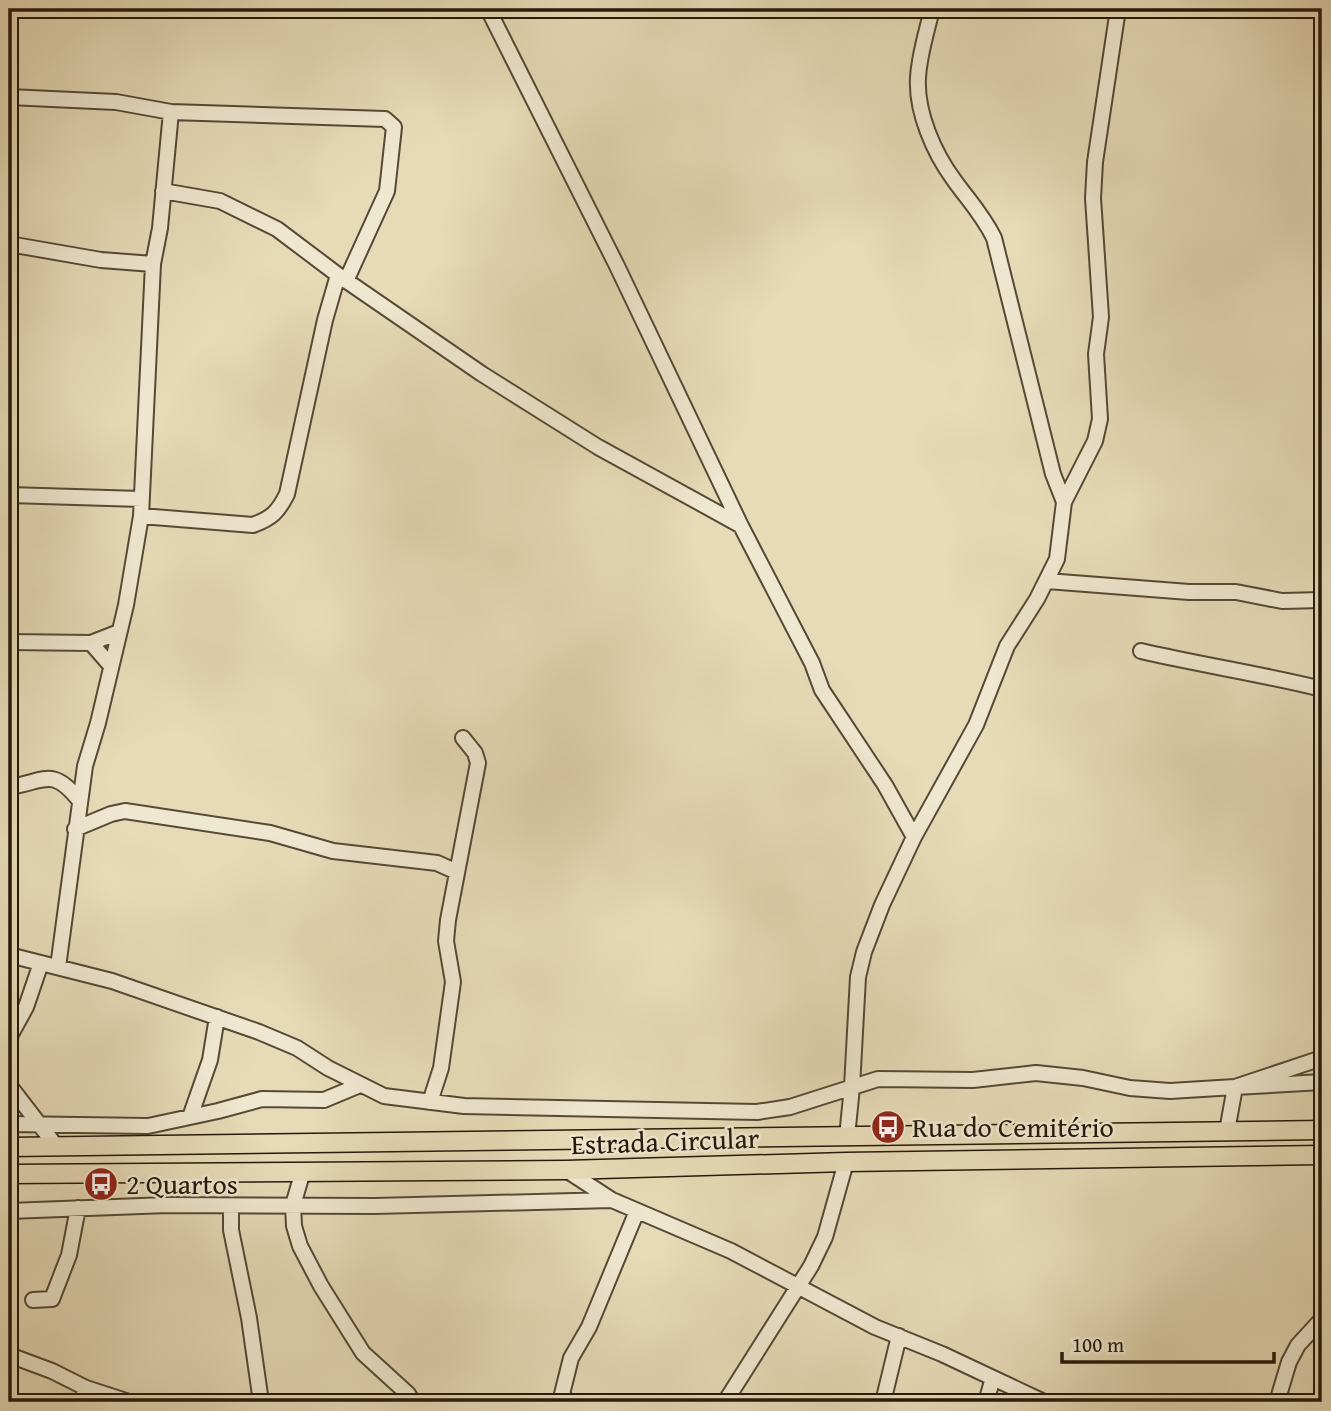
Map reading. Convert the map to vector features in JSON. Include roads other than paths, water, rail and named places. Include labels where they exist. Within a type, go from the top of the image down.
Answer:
[{"type":"main road","name":"Estrada Circular","points":[[9,1147],[1322,1130]]},
{"type":"main road","name":"Estrada Circular","points":[[9,1174],[566,1170],[846,1162],[1322,1155]]},
{"type":"street","points":[[488,9],[617,266],[741,526],[812,663],[822,690],[886,785],[914,837]]},
{"type":"street","points":[[932,9],[918,80],[921,108],[936,150],[953,178],[981,213],[994,238],[1053,474],[1064,502]]},
{"type":"street","points":[[847,1137],[858,977],[864,953],[882,905],[914,837],[976,725],[1007,646],[1047,581],[1057,559],[1064,502],[1095,441],[1100,419],[1096,354],[1101,317],[1093,198],[1095,162],[1118,9]]},
{"type":"street","points":[[9,97],[116,102],[171,112],[385,119],[394,127],[387,191],[342,278],[325,320],[287,494],[279,511],[269,519],[253,525],[141,516]]},
{"type":"street","points":[[58,967],[85,766],[99,723],[141,516],[153,264],[160,228],[171,112]]},
{"type":"street","points":[[163,191],[220,201],[277,229],[342,278],[482,373],[598,447],[741,526]]},
{"type":"street","points":[[9,244],[101,260],[153,264]]},
{"type":"street","points":[[9,495],[141,499]]},
{"type":"street","points":[[1047,581],[1189,592],[1236,592],[1282,601],[1322,600]]},
{"type":"street","points":[[9,642],[91,642],[119,632]]},
{"type":"street","points":[[91,642],[111,666]]},
{"type":"street","points":[[1140,651],[1273,676],[1322,689]]},
{"type":"street","points":[[430,1102],[441,1068],[453,982],[446,941],[478,763],[475,753],[463,738]]},
{"type":"street","points":[[9,787],[43,778],[59,780],[67,785],[79,800]]},
{"type":"street","points":[[75,829],[125,811],[270,833],[333,851],[437,863],[457,872]]},
{"type":"street","points":[[9,955],[111,981],[217,1017],[297,1048],[384,1096],[464,1106],[757,1112],[828,1097],[878,1079],[973,1080],[1036,1073],[1170,1091],[1322,1082]]},
{"type":"street","points":[[9,1038],[26,1007],[41,963]]},
{"type":"street","points":[[190,1117],[211,1060],[217,1017]]},
{"type":"street","points":[[1235,1087],[1322,1058]]},
{"type":"street","points":[[9,1085],[56,1146]]},
{"type":"street","points":[[9,1124],[148,1126],[262,1099],[324,1100],[360,1085]]},
{"type":"street","points":[[1227,1131],[1235,1087]]},
{"type":"street","points":[[725,1402],[798,1286],[825,1237],[846,1162]]},
{"type":"street","points":[[566,1170],[612,1200],[731,1251],[875,1327],[1044,1402]]},
{"type":"street","points":[[303,1171],[293,1205],[294,1226],[300,1246],[321,1286],[363,1353],[408,1394],[413,1402]]},
{"type":"street","points":[[9,1211],[168,1205],[375,1206],[612,1200]]},
{"type":"street","points":[[231,1206],[231,1230],[249,1318],[261,1402]]},
{"type":"street","points":[[33,1300],[52,1299],[69,1255],[78,1208]]},
{"type":"street","points":[[562,1399],[571,1358],[589,1327],[637,1210]]},
{"type":"street","points":[[1277,1402],[1289,1362],[1298,1345],[1322,1319]]},
{"type":"street","points":[[883,1402],[899,1336]]},
{"type":"street","points":[[9,1355],[52,1371],[83,1395],[130,1402]]},
{"type":"street","points":[[986,1402],[993,1378]]},
{"type":"place","name":"Rua do Cemitério","points":[[888,1127]]},
{"type":"place","name":"2 Quartos","points":[[101,1184]]}]
